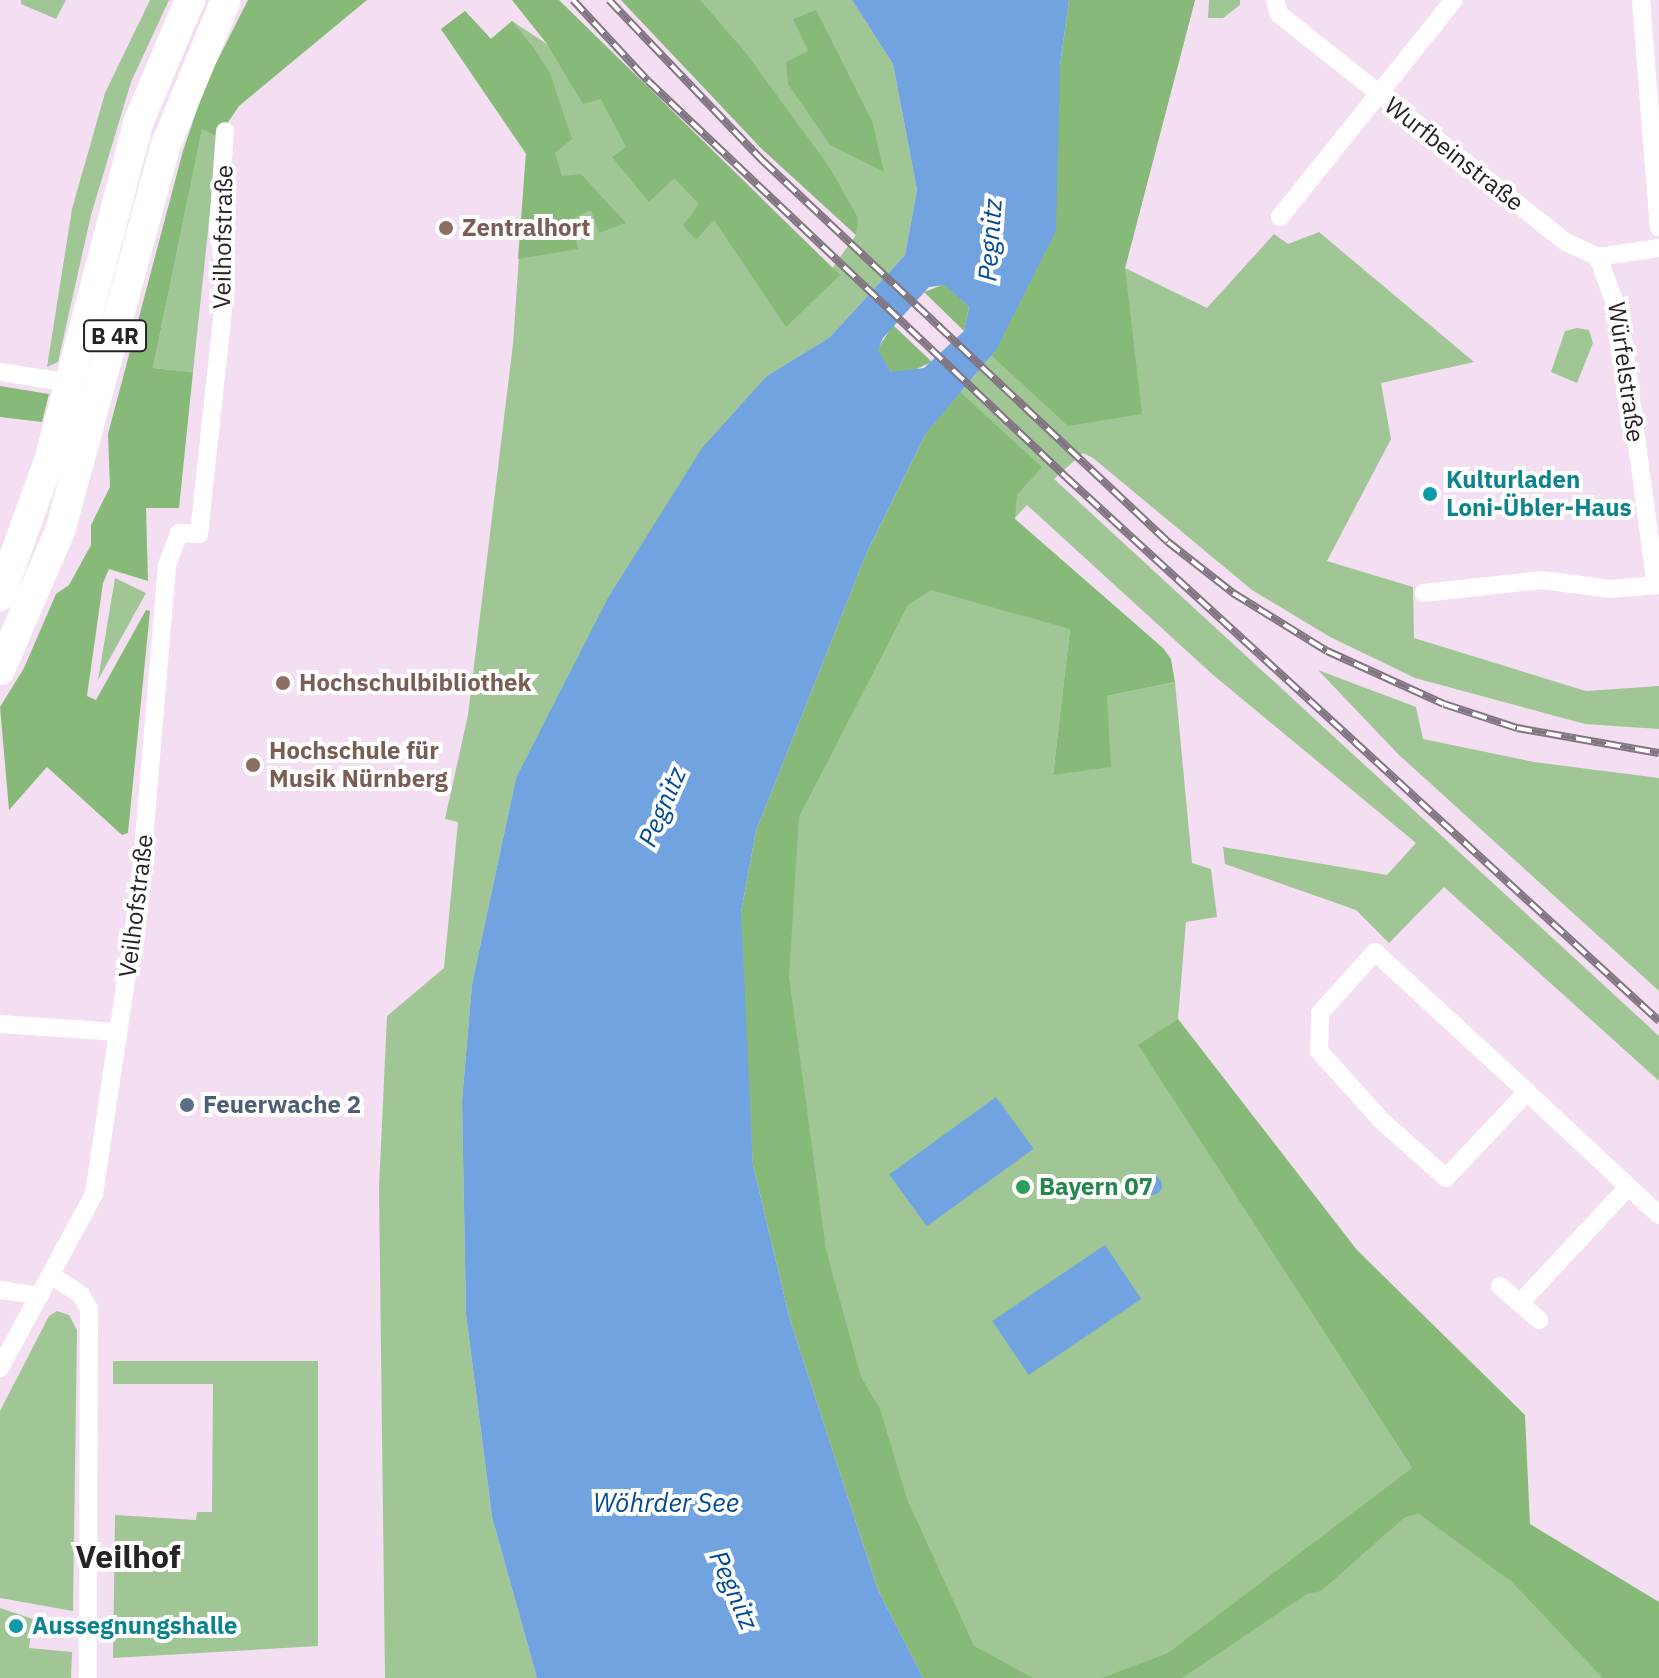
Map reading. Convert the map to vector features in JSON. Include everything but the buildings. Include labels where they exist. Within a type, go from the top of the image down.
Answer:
[{"type":"main road","name":"B 4R","points":[[0,596],[31,517],[70,383],[138,123],[190,0]]},
{"type":"main road","name":"B 4R","points":[[0,670],[60,531],[165,147],[226,0]]},
{"type":"street","name":"Wurfbeinstraße","points":[[1275,0],[1279,14],[1379,95],[1566,242],[1598,257]]},
{"type":"street","points":[[1280,217],[1454,0]]},
{"type":"street","points":[[1641,0],[1659,227]]},
{"type":"street","name":"Veilhofstraße","points":[[0,1368],[94,1194],[140,887],[167,565],[179,533],[199,534],[226,281],[218,228],[225,131]]},
{"type":"street","points":[[1598,257],[1659,248]]},
{"type":"street","name":"Würfelstraße","points":[[1598,257],[1620,317],[1658,586]]},
{"type":"street","points":[[0,372],[70,383]]},
{"type":"street","points":[[1424,593],[1542,580],[1610,589],[1658,586]]},
{"type":"street","points":[[1527,1092],[1446,1178],[1382,1121],[1319,1051],[1320,1013],[1375,952],[1527,1092],[1659,1215]]},
{"type":"street","points":[[0,1024],[118,1032]]},
{"type":"street","points":[[1520,1303],[1628,1187]]},
{"type":"street","points":[[52,1276],[81,1295],[89,1309],[88,1678]]},
{"type":"street","points":[[1500,1286],[1539,1320]]},
{"type":"street","points":[[0,1290],[40,1296]]},
{"type":"green space","points":[[21,0],[66,0],[56,19],[21,4]]},
{"type":"green space","points":[[150,0],[169,0],[131,82],[91,215],[58,362],[47,367],[72,209],[105,93]]},
{"type":"green space","points":[[248,0],[367,0],[239,106],[218,137],[202,129],[153,368],[193,372],[179,508],[146,508],[148,581],[109,569],[103,583],[87,696],[96,700],[146,610],[150,611],[128,833],[122,835],[47,767],[9,810],[0,707],[24,668],[56,594],[69,585],[91,545],[91,525],[110,487],[108,434],[183,151],[206,83]]},
{"type":"green space","points":[[512,0],[559,0],[840,275],[786,327],[714,220],[696,240],[683,225],[699,204],[674,178],[649,202],[612,157],[626,147],[601,99],[583,104],[547,44]]},
{"type":"green space","points":[[621,0],[852,0],[893,64],[917,190],[905,255],[830,337],[767,376],[516,778],[472,984],[462,1101],[466,1314],[492,1517],[537,1678],[385,1678],[379,1188],[387,1016],[444,968],[458,822],[445,819],[468,715],[513,344],[526,154],[441,29],[465,11],[491,39],[512,21],[547,44],[808,302],[856,235],[761,148]]},
{"type":"green space","points":[[621,0],[700,0],[746,53],[830,168],[858,218],[856,235],[761,148]]},
{"type":"green space","points":[[1069,0],[1195,0],[1125,268],[1207,308],[1274,234],[1288,244],[1319,232],[1474,362],[1381,383],[1391,439],[1327,561],[1413,587],[1414,638],[1586,691],[1659,686],[1659,729],[1585,724],[1415,678],[1330,637],[1252,590],[1093,458],[1083,453],[1054,479],[1659,1036],[1659,1081],[1444,887],[1389,943],[1356,910],[1225,864],[1223,847],[1387,875],[1416,843],[1212,674],[1027,505],[1014,519],[1070,629],[1053,775],[1107,696],[1175,682],[1192,863],[1211,869],[1217,917],[1186,922],[1178,1019],[1139,1046],[1412,1468],[1659,1602],[1659,1678],[923,1678],[741,912],[926,433],[996,350],[1056,232]]},
{"type":"green space","points":[[1069,0],[1195,0],[1125,268],[1142,414],[1068,426],[991,355],[1060,65]]},
{"type":"green space","points":[[1209,0],[1240,0],[1240,5],[1223,18],[1208,18]]},
{"type":"green space","points":[[816,10],[872,121],[884,172],[830,145],[788,84],[786,62],[808,51],[793,19]]},
{"type":"green space","points":[[465,11],[491,39],[512,21],[534,48],[550,73],[572,139],[555,153],[562,176],[581,174],[626,223],[599,233],[591,210],[572,219],[578,249],[518,259],[526,153],[441,29]]},
{"type":"green space","points":[[202,128],[218,137],[193,372],[153,368]]},
{"type":"green space","points":[[945,284],[969,307],[964,331],[924,292]]},
{"type":"green space","points":[[893,325],[932,362],[905,374],[891,372],[877,350]]},
{"type":"green space","points":[[1577,328],[1589,330],[1593,343],[1577,383],[1551,372],[1565,331]]},
{"type":"green space","points":[[0,386],[49,394],[42,422],[0,417]]},
{"type":"green space","points":[[959,391],[1042,467],[1017,495],[1015,519],[1163,648],[1171,659],[1175,682],[1107,696],[1111,767],[1053,775],[1070,629],[931,590],[908,605],[799,817],[789,977],[826,1250],[861,1377],[880,1409],[907,1499],[974,1646],[1033,1678],[923,1678],[878,1590],[790,1320],[753,1165],[742,995],[741,912],[756,831],[866,554],[926,433]]},
{"type":"green space","points":[[115,578],[146,593],[98,680]]},
{"type":"green space","points":[[1318,670],[1416,707],[1423,739],[1534,762],[1659,778],[1659,991],[1398,754]]},
{"type":"green space","points":[[1178,1019],[1357,1250],[1525,1415],[1530,1524],[1659,1602],[1659,1678],[1603,1678],[1512,1582],[1419,1514],[1405,1517],[1321,1591],[1307,1594],[1182,1678],[1102,1678],[1168,1653],[1412,1468],[1138,1045]]},
{"type":"green space","points":[[57,1311],[69,1315],[77,1330],[73,1611],[0,1598],[0,1411],[49,1316]]},
{"type":"green space","points":[[113,1361],[318,1361],[318,1646],[113,1658],[115,1515],[196,1520],[197,1512],[212,1512],[213,1384],[113,1384]]},
{"type":"green space","points":[[0,1608],[33,1619],[29,1648],[72,1652],[71,1678],[0,1678]]},
{"type":"water","name":"Wöhrder See","points":[[852,0],[1069,0],[1060,65],[1056,231],[996,350],[926,433],[866,554],[756,831],[741,912],[753,1165],[790,1320],[878,1590],[923,1678],[537,1678],[492,1517],[466,1314],[462,1101],[472,984],[516,778],[608,598],[702,448],[767,376],[830,337],[905,255],[917,190],[893,64]],"holes":[[[945,285],[969,307],[964,331],[924,368],[891,372],[878,350],[883,338],[929,287]]]},
{"type":"water","points":[[996,1097],[1034,1149],[927,1226],[889,1175]]},
{"type":"water","points":[[1152,1175],[1159,1178],[1162,1185],[1159,1192],[1152,1195],[1145,1192],[1142,1185],[1145,1178]]},
{"type":"water","points":[[1105,1245],[1141,1299],[1029,1375],[992,1321]]},
{"type":"railway","points":[[573,0],[648,81],[1066,477],[1659,1021]]},
{"type":"railway","points":[[609,0],[763,161],[1168,542],[1233,593],[1327,651],[1444,704],[1517,728],[1659,753]]},
{"type":"place","name":"Zentralhort","points":[[446,228]]},
{"type":"place","name":"Kulturladen Loni-Übler-Haus","points":[[1430,494]]},
{"type":"place","name":"Hochschulbibliothek","points":[[283,683]]},
{"type":"place","name":"Hochschule für Musik Nürnberg","points":[[253,765]]},
{"type":"place","name":"Feuerwache 2","points":[[187,1105]]},
{"type":"place","name":"Bayern 07","points":[[1023,1187]]},
{"type":"place","name":"Aussegnungshalle","points":[[16,1626]]},
{"type":"district","name":"Veilhof","points":[[128,1556]]},
{"type":"water label","name":"Pegnitz","points":[[990,240]]},
{"type":"water label","name":"Pegnitz","points":[[662,807]]},
{"type":"water label","name":"Pegnitz","points":[[734,1590]]}]
